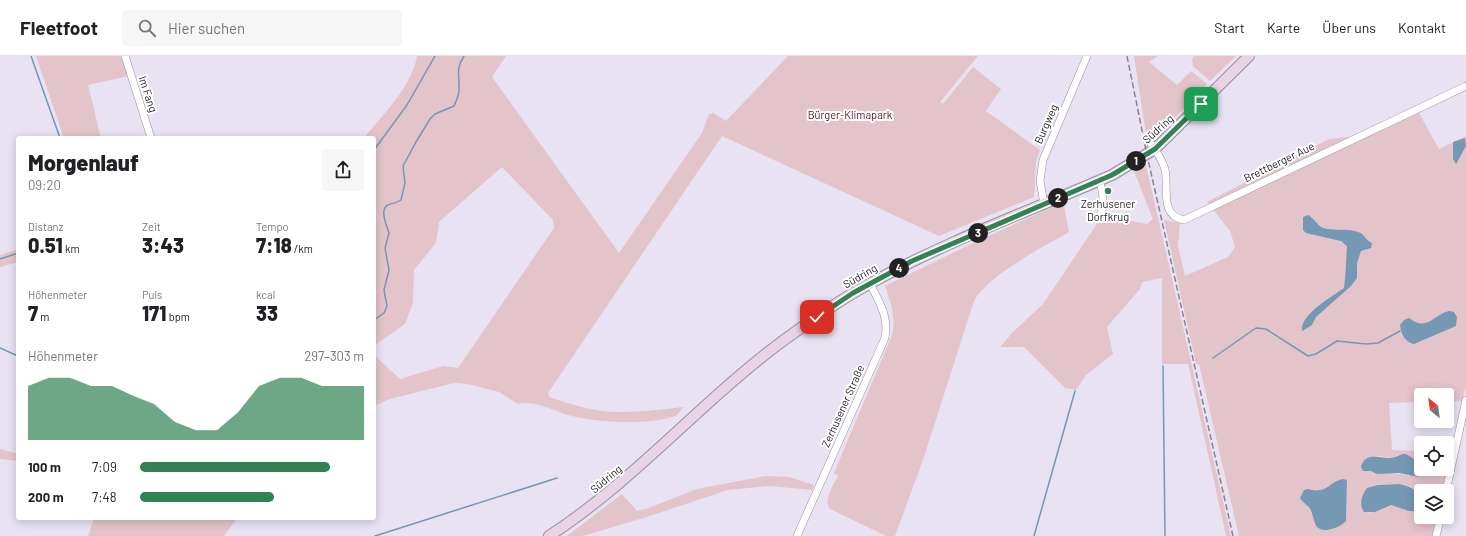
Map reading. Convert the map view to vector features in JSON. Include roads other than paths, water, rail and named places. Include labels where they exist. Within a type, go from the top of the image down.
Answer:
[{"type":"main road","name":"Südring","points":[[549,536],[613,490],[748,367],[817,317],[870,283],[912,261],[1099,180],[1133,163],[1153,147],[1249,56]]},
{"type":"street","name":"Im Fang","points":[[125,56],[150,136]]},
{"type":"street","name":"Burgweg","points":[[1044,204],[1040,181],[1043,160],[1087,56]]},
{"type":"street","name":"Brettberger Aue","points":[[1153,147],[1164,169],[1167,206],[1169,212],[1176,219],[1184,220],[1466,86]]},
{"type":"street","points":[[1098,218],[1102,212],[1103,197],[1099,180]]},
{"type":"street","name":"Zerhusener Straße","points":[[798,536],[885,338],[887,326],[885,313],[870,283]]},
{"type":"street","points":[[1448,484],[1466,400]]},
{"type":"street","points":[[1436,536],[1439,524]]},
{"type":"water","points":[[1465,138],[1466,146],[1456,164],[1453,159],[1453,142]]},
{"type":"water","points":[[1308,215],[1323,228],[1358,232],[1372,243],[1371,248],[1361,251],[1357,263],[1357,278],[1351,286],[1316,317],[1312,325],[1302,331],[1306,318],[1311,312],[1344,288],[1346,272],[1347,246],[1341,241],[1306,233],[1303,230],[1303,217]]},
{"type":"water","points":[[1449,311],[1454,312],[1457,317],[1456,326],[1414,344],[1408,341],[1402,334],[1400,325],[1404,320],[1409,318],[1415,322],[1425,323]]},
{"type":"water","points":[[1406,454],[1414,459],[1414,476],[1399,473],[1377,474],[1371,471],[1363,471],[1361,467],[1366,459],[1372,457],[1396,457]]},
{"type":"water","points":[[1338,480],[1347,480],[1346,521],[1332,529],[1320,529],[1316,525],[1310,509],[1300,498],[1304,490],[1325,489]]},
{"type":"water","points":[[1399,484],[1414,489],[1414,511],[1409,511],[1391,505],[1375,512],[1364,512],[1361,500],[1363,494],[1367,488],[1378,485]]},
{"type":"waterway","points":[[31,56],[59,136]]},
{"type":"waterway","points":[[376,147],[407,105],[435,56]]},
{"type":"waterway","points":[[376,319],[384,313],[387,306],[384,290],[389,270],[385,248],[389,233],[384,218],[385,207],[401,200],[405,183],[403,166],[430,119],[435,114],[454,106],[459,92],[458,73],[464,56]]},
{"type":"waterway","points":[[0,259],[16,254]]},
{"type":"waterway","points":[[1213,358],[1256,328],[1266,329],[1308,356],[1316,354],[1337,341],[1366,344],[1378,343],[1400,331]]},
{"type":"waterway","points":[[0,348],[16,355]]},
{"type":"waterway","points":[[1163,366],[1165,536]]},
{"type":"waterway","points":[[1034,536],[1075,391]]},
{"type":"waterway","points":[[375,536],[557,478]]},
{"type":"railway","points":[[1127,56],[1147,155],[1233,536]]},
{"type":"place","name":"Zerhusener Dorfkrug","points":[[1108,191]]},
{"type":"park label","name":"Bürger-Klimapark","points":[[850,115]]}]
